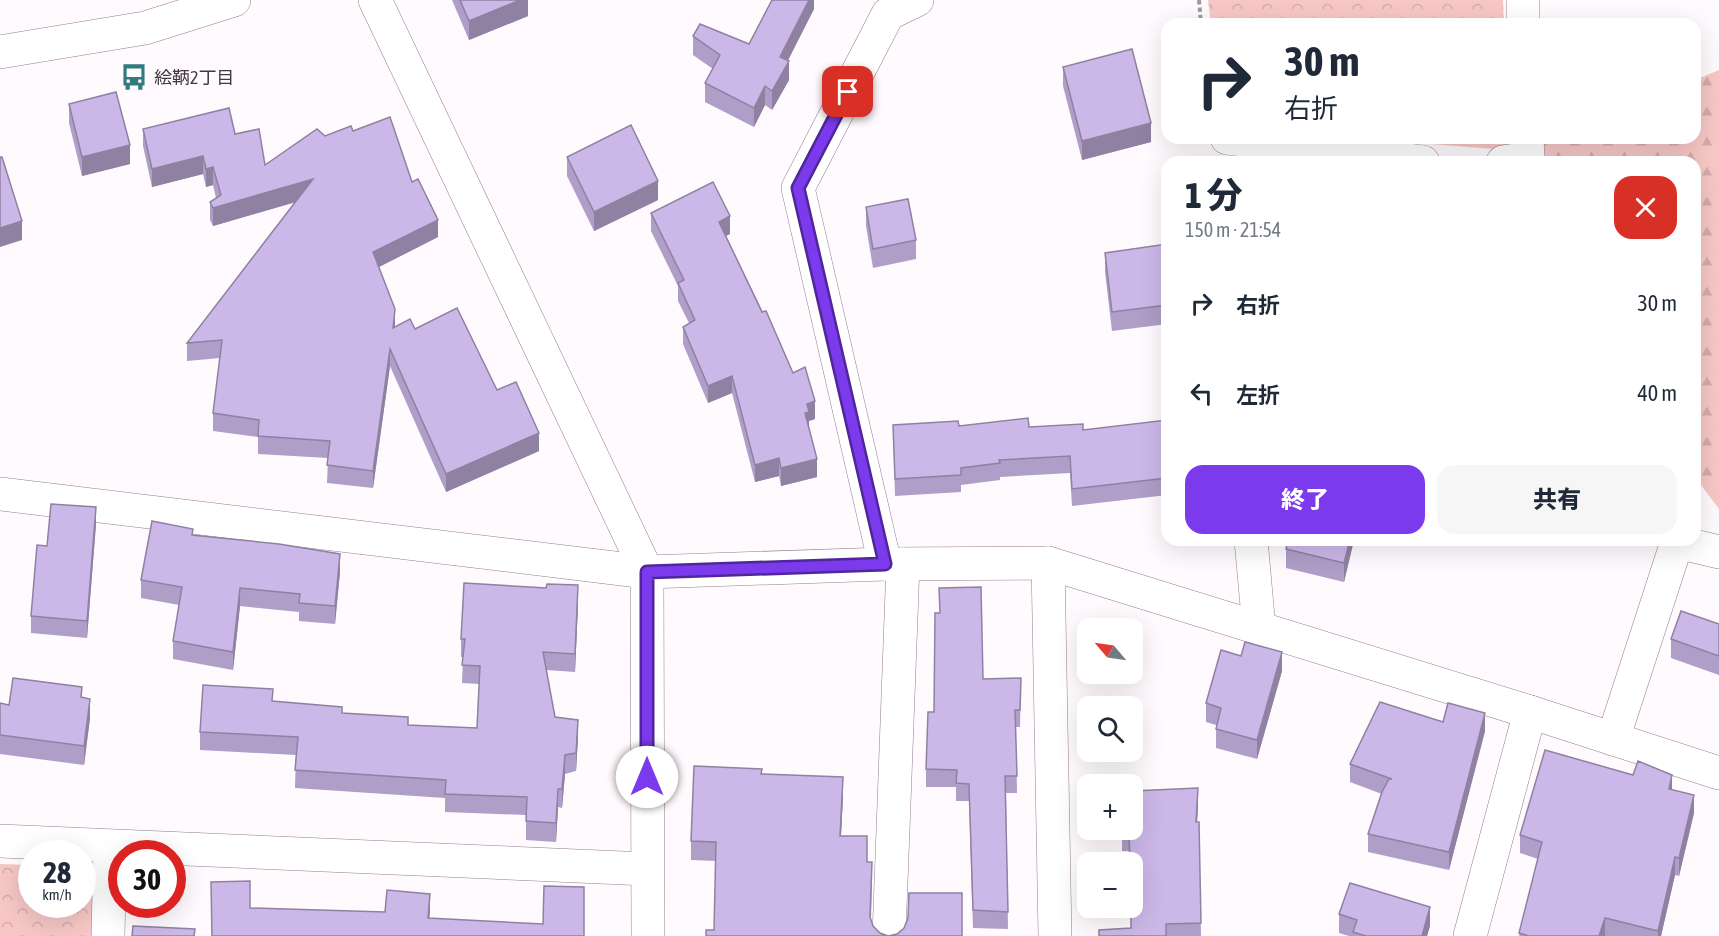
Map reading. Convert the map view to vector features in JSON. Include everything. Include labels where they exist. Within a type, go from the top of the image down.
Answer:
[{"type":"street","points":[[0,52],[145,28],[234,0]]},
{"type":"street","points":[[375,0],[647,572],[648,936]]},
{"type":"street","points":[[889,936],[894,564],[798,188],[888,15],[917,0]]},
{"type":"street","points":[[1522,0],[1523,18]]},
{"type":"street","points":[[1276,144],[1374,156]]},
{"type":"street","points":[[0,494],[647,572],[894,564],[1048,563],[1719,773]]},
{"type":"street","points":[[1252,546],[1259,628]]},
{"type":"street","points":[[1613,739],[1676,546]]},
{"type":"street","points":[[1694,546],[1719,552]]},
{"type":"street","points":[[1048,563],[1055,936]]},
{"type":"street","points":[[1470,936],[1530,712]]},
{"type":"street","points":[[0,842],[108,847]]},
{"type":"street","points":[[186,850],[647,869]]},
{"type":"street","points":[[108,918],[108,936]]},
{"type":"path","points":[[1199,0],[1200,18]]},
{"type":"green space","points":[[1208,0],[1503,0],[1504,18],[1210,18]]},
{"type":"green space","points":[[1719,70],[1719,509],[1701,485],[1701,156],[1538,156],[1537,147],[1544,144],[1701,144],[1701,78]]},
{"type":"green space","points":[[1431,144],[1506,144],[1506,150]]},
{"type":"green space","points":[[0,864],[18,865],[18,918],[96,918],[95,936],[0,936]]},
{"type":"building","points":[[460,0],[520,0],[469,21]]},
{"type":"building","points":[[772,0],[809,0],[780,57],[789,61],[772,91],[765,86],[754,108],[705,83],[720,55],[693,36],[700,24],[749,44]]},
{"type":"building","points":[[1132,49],[1151,123],[1082,141],[1063,67]]},
{"type":"building","points":[[116,92],[130,145],[82,157],[69,104]]},
{"type":"building","points":[[229,108],[235,134],[259,129],[265,165],[317,129],[325,136],[351,126],[353,131],[390,117],[412,182],[418,179],[438,220],[373,252],[395,309],[393,328],[410,319],[415,329],[457,308],[497,390],[516,382],[539,433],[446,474],[390,349],[373,471],[327,465],[330,441],[258,436],[259,420],[213,413],[222,340],[187,343],[313,179],[213,208],[210,202],[221,195],[213,167],[206,169],[203,156],[152,169],[143,129]]},
{"type":"building","points":[[631,125],[658,181],[594,212],[567,157]]},
{"type":"building","points":[[0,157],[2,157],[22,221],[0,228]]},
{"type":"building","points":[[713,182],[730,216],[719,222],[762,312],[766,311],[793,373],[805,367],[815,401],[807,404],[809,412],[805,413],[817,459],[781,468],[779,458],[755,465],[732,376],[708,386],[683,327],[695,320],[678,283],[684,280],[651,213]]},
{"type":"building","points":[[908,199],[916,240],[873,249],[866,207]]},
{"type":"building","points":[[1161,245],[1161,306],[1112,312],[1105,253]]},
{"type":"building","points":[[1028,418],[1029,427],[1083,424],[1083,430],[1161,421],[1161,479],[1072,489],[1070,456],[999,460],[1000,463],[961,468],[961,475],[895,479],[893,425],[958,421],[959,426]]},
{"type":"building","points":[[51,504],[96,507],[87,621],[31,616],[37,545],[47,546]]},
{"type":"building","points":[[152,521],[193,529],[192,535],[279,544],[340,554],[335,606],[299,603],[300,594],[240,588],[233,652],[173,641],[182,587],[141,580]]},
{"type":"building","points":[[1287,546],[1348,546],[1344,563],[1286,549]]},
{"type":"building","points":[[464,583],[546,588],[547,584],[578,585],[575,654],[543,652],[555,717],[578,720],[576,753],[565,755],[562,789],[558,789],[556,823],[526,821],[527,797],[445,794],[446,780],[295,770],[298,737],[200,732],[203,685],[273,689],[272,701],[342,707],[342,713],[408,717],[408,725],[477,728],[480,666],[462,665],[465,639],[461,639]]},
{"type":"building","points":[[981,587],[983,679],[1021,678],[1020,710],[1015,710],[1017,776],[1005,776],[1008,912],[973,910],[969,784],[956,783],[957,770],[926,769],[928,712],[934,712],[935,613],[940,613],[939,588]]},
{"type":"building","points":[[1681,611],[1719,624],[1719,656],[1671,639]]},
{"type":"building","points":[[1245,642],[1282,652],[1257,740],[1216,729],[1221,708],[1206,703],[1221,650],[1241,656]]},
{"type":"building","points":[[13,678],[82,687],[81,697],[90,699],[84,746],[0,735],[0,703],[9,705]]},
{"type":"building","points":[[1380,702],[1443,722],[1448,703],[1485,713],[1449,852],[1368,834],[1382,792],[1389,779],[1392,779],[1350,764]]},
{"type":"building","points":[[1545,750],[1633,775],[1638,761],[1672,775],[1669,789],[1694,795],[1679,858],[1675,857],[1658,931],[1605,918],[1599,936],[1529,936],[1519,933],[1542,842],[1520,835]]},
{"type":"building","points":[[694,766],[762,769],[761,774],[843,777],[840,836],[867,836],[867,862],[872,862],[870,917],[873,926],[880,933],[888,936],[706,936],[706,930],[714,930],[716,842],[691,841]]},
{"type":"building","points":[[1198,788],[1196,822],[1199,822],[1201,923],[1166,924],[1166,936],[1099,936],[1099,930],[1131,928],[1131,918],[1143,918],[1143,852],[1130,852],[1129,840],[1143,840],[1143,790]]},
{"type":"building","points":[[250,881],[250,908],[385,912],[387,890],[430,894],[428,918],[543,924],[544,886],[584,887],[584,936],[212,936],[211,882]]},
{"type":"building","points":[[1350,883],[1430,907],[1422,936],[1366,936],[1353,932],[1357,920],[1339,914]]},
{"type":"building","points":[[909,893],[962,893],[962,936],[888,936],[897,934],[904,928],[908,918]]},
{"type":"building","points":[[133,926],[195,929],[194,936],[132,936]]},
{"type":"place","name":"絵鞆2丁目","points":[[134,77]]},
{"type":"route","points":[[647,777],[647,572],[885,564],[798,188],[848,92]]}]
